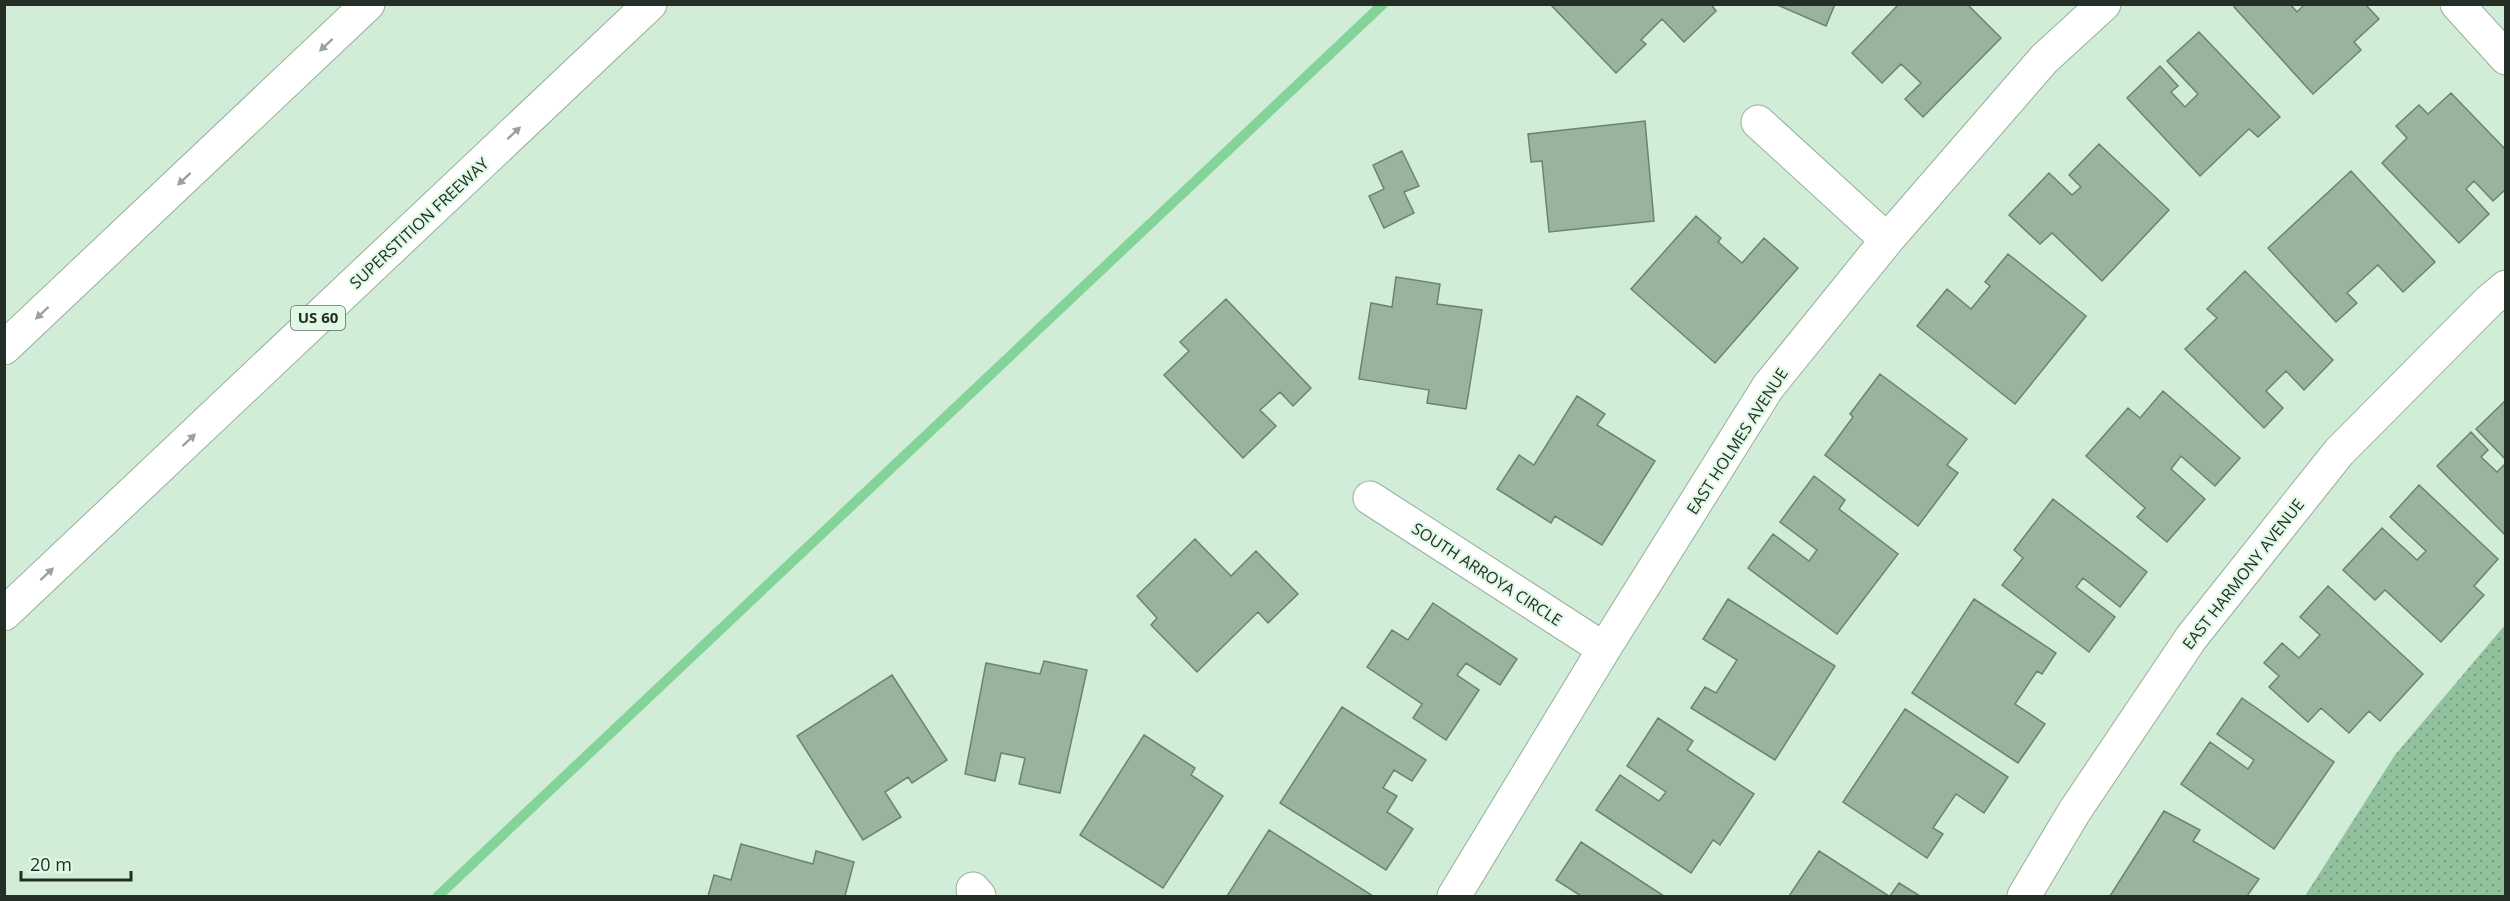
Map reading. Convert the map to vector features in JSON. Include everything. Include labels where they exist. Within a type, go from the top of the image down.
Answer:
[{"type":"main road","points":[[4,348],[368,4]]},
{"type":"main road","name":"EAST HOLMES AVENUE","points":[[1454,897],[1604,649],[1768,387],[1887,240],[2044,59],[2104,4]]},
{"type":"main road","points":[[2457,4],[2505,58]]},
{"type":"main road","name":"SUPERSTITION FREEWAY","points":[[4,614],[646,10]]},
{"type":"main road","points":[[1758,122],[1887,240]]},
{"type":"main road","name":"EAST HARMONY AVENUE","points":[[2024,897],[2074,812],[2191,638],[2340,452],[2505,287]]},
{"type":"main road","name":"SOUTH ARROYA CIRCLE","points":[[1370,498],[1604,649]]},
{"type":"green space","points":[[2505,625],[2505,896],[2305,896],[2395,755]]},
{"type":"building","points":[[1550,4],[1711,4],[1716,11],[1684,42],[1662,19],[1641,40],[1646,44],[1616,73]]},
{"type":"building","points":[[1775,4],[1835,4],[1826,26]]},
{"type":"building","points":[[1899,4],[1967,4],[2001,38],[1923,117],[1905,99],[1921,83],[1901,64],[1882,83],[1852,53]]},
{"type":"building","points":[[2236,4],[2290,4],[2297,12],[2305,4],[2365,4],[2379,19],[2354,42],[2361,50],[2313,94],[2234,7]]},
{"type":"building","points":[[2199,32],[2280,117],[2258,137],[2249,129],[2200,176],[2127,98],[2160,66],[2178,86],[2171,92],[2185,107],[2198,94],[2167,61]]},
{"type":"building","points":[[2451,93],[2506,150],[2506,189],[2493,201],[2474,181],[2466,189],[2489,214],[2459,243],[2382,163],[2407,138],[2396,126],[2419,105],[2428,114]]},
{"type":"building","points":[[1645,121],[1654,221],[1549,232],[1542,161],[1531,162],[1528,134]]},
{"type":"building","points":[[2099,144],[2169,210],[2102,281],[2052,233],[2040,244],[2009,215],[2049,173],[2072,195],[2081,187],[2069,175]]},
{"type":"building","points":[[1402,151],[1419,186],[1404,192],[1414,213],[1384,228],[1369,196],[1384,189],[1373,165]]},
{"type":"building","points":[[2351,171],[2435,262],[2403,292],[2378,265],[2347,293],[2357,303],[2336,322],[2268,248]]},
{"type":"building","points":[[1696,216],[1721,238],[1718,242],[1742,263],[1764,238],[1798,268],[1715,363],[1631,289]]},
{"type":"building","points":[[2008,254],[2086,316],[2015,404],[1917,326],[1947,289],[1971,309],[1990,286],[1985,282]]},
{"type":"building","points":[[2245,271],[2333,360],[2304,390],[2286,371],[2266,391],[2283,408],[2264,428],[2185,349],[2217,318],[2207,309]]},
{"type":"building","points":[[1396,277],[1440,284],[1437,304],[1482,310],[1466,409],[1427,403],[1429,390],[1359,379],[1371,303],[1392,307]]},
{"type":"building","points":[[1226,299],[1311,388],[1293,406],[1280,392],[1260,410],[1276,426],[1243,458],[1164,375],[1189,351],[1180,342]]},
{"type":"building","points":[[1880,374],[1967,439],[1947,465],[1958,473],[1918,526],[1825,455],[1853,417],[1850,414]]},
{"type":"building","points":[[2163,391],[2240,458],[2215,486],[2181,456],[2171,469],[2205,499],[2167,542],[2137,517],[2145,508],[2086,456],[2128,408],[2140,418]]},
{"type":"building","points":[[1577,396],[1605,414],[1597,425],[1655,461],[1602,545],[1555,516],[1551,523],[1497,489],[1519,455],[1534,465]]},
{"type":"building","points":[[2506,400],[2506,460],[2476,429]]},
{"type":"building","points":[[2471,432],[2488,450],[2481,457],[2497,472],[2506,463],[2506,536],[2437,466]]},
{"type":"building","points":[[1814,476],[1845,500],[1839,509],[1898,554],[1837,634],[1748,568],[1773,534],[1809,561],[1817,550],[1780,522]]},
{"type":"building","points":[[2419,485],[2498,559],[2474,586],[2484,595],[2441,642],[2385,590],[2375,600],[2343,570],[2382,528],[2417,560],[2426,551],[2390,517]]},
{"type":"building","points":[[2053,499],[2147,572],[2120,607],[2083,578],[2076,587],[2115,617],[2089,652],[2002,585],[2023,558],[2014,550]]},
{"type":"building","points":[[1195,539],[1231,576],[1256,551],[1298,594],[1268,623],[1258,612],[1197,672],[1151,625],[1157,618],[1137,596]]},
{"type":"building","points":[[2328,586],[2423,674],[2380,721],[2369,711],[2349,733],[2321,708],[2308,722],[2269,687],[2279,676],[2264,663],[2282,643],[2299,658],[2320,635],[2300,617]]},
{"type":"building","points":[[1728,599],[1835,666],[1775,760],[1691,708],[1705,687],[1716,693],[1737,660],[1703,639]]},
{"type":"building","points":[[1974,599],[2056,653],[2042,674],[2037,671],[2015,704],[2045,724],[2018,763],[1912,693]]},
{"type":"building","points":[[1433,603],[1517,659],[1500,685],[1466,663],[1457,675],[1479,690],[1446,740],[1413,718],[1422,704],[1367,667],[1392,630],[1408,640]]},
{"type":"building","points":[[1044,661],[1087,670],[1060,793],[1019,784],[1025,758],[1001,753],[995,781],[965,774],[986,663],[1040,674]]},
{"type":"building","points":[[892,675],[947,760],[912,783],[908,777],[885,792],[901,817],[863,840],[797,736]]},
{"type":"building","points":[[2242,698],[2334,762],[2274,849],[2181,784],[2210,742],[2248,769],[2254,760],[2217,734]]},
{"type":"building","points":[[1342,707],[1426,760],[1412,781],[1394,770],[1383,788],[1397,796],[1387,812],[1413,829],[1386,870],[1280,803]]},
{"type":"building","points":[[1905,709],[2008,777],[1984,813],[1956,794],[1933,828],[1943,834],[1927,858],[1843,802]]},
{"type":"building","points":[[1658,718],[1693,741],[1687,750],[1754,794],[1720,845],[1713,840],[1691,873],[1596,810],[1620,775],[1659,801],[1666,792],[1627,766]]},
{"type":"building","points":[[1144,735],[1195,768],[1191,775],[1223,796],[1163,888],[1080,835]]},
{"type":"building","points":[[2164,811],[2200,830],[2193,841],[2259,879],[2247,896],[2110,896]]},
{"type":"building","points":[[1269,830],[1373,896],[1227,896]]},
{"type":"building","points":[[1581,842],[1664,896],[1581,896],[1556,880]]},
{"type":"building","points":[[741,844],[813,864],[816,851],[854,862],[845,896],[708,896],[714,875],[731,880]]},
{"type":"building","points":[[1819,851],[1889,896],[1789,896]]},
{"type":"building","points":[[1899,883],[1920,896],[1890,896]]},
{"type":"waterway","points":[[438,896],[1383,4]]}]
